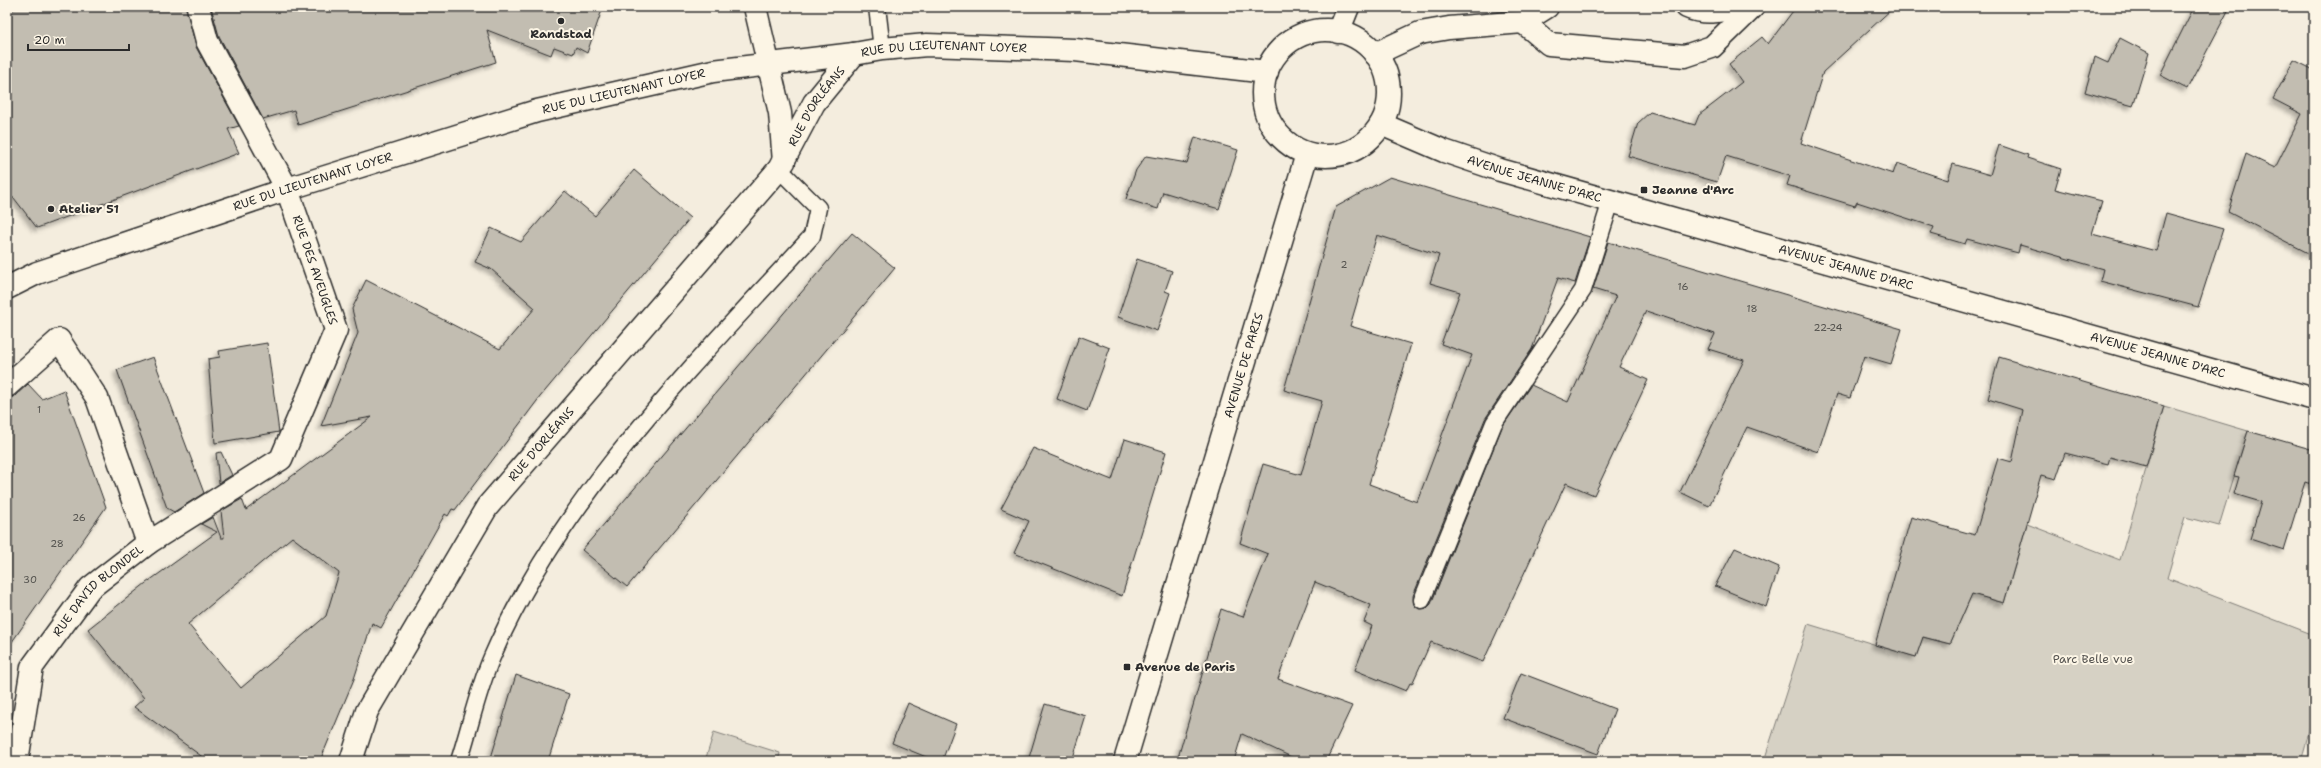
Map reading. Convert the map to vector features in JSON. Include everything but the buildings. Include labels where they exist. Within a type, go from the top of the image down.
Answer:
[{"type":"main road","name":"RUE DES AVEUGLES","points":[[148,543],[281,459],[336,330],[287,189],[207,41],[198,7]]},
{"type":"main road","name":"RUE D'ORLÉANS","points":[[755,7],[770,64],[780,112],[781,166]]},
{"type":"main road","points":[[1338,32],[1348,7]]},
{"type":"main road","points":[[1375,54],[1420,33],[1450,28],[1523,22],[1547,7]]},
{"type":"main road","points":[[1687,7],[1697,12],[1719,11],[1739,7]]},
{"type":"main road","points":[[1523,22],[1549,44],[1685,56],[1712,47],[1753,7]]},
{"type":"main road","points":[[1322,30],[1338,32],[1358,40],[1375,54],[1385,70],[1389,88],[1388,107],[1381,124],[1368,141],[1349,152],[1329,157],[1307,154],[1290,145],[1276,132],[1267,114],[1263,95],[1267,72],[1281,49],[1293,40],[1308,33],[1322,30]]},
{"type":"main road","name":"RUE DU LIEUTENANT LOYER","points":[[7,288],[38,273],[287,189],[537,111],[713,71],[854,54],[882,49],[927,45],[1075,50],[1267,72]]},
{"type":"main road","name":"RUE D'ORLÉANS","points":[[351,761],[367,711],[487,507],[781,166],[814,104],[854,54]]},
{"type":"main road","name":"AVENUE JEANNE D'ARC","points":[[1381,124],[1444,151],[1500,170],[2314,399]]},
{"type":"main road","name":"AVENUE DE PARIS","points":[[1125,761],[1307,154]]},
{"type":"main road","name":"RUE DAVID BLONDEL","points":[[7,386],[59,340],[97,398],[148,543],[90,588],[32,667],[17,761]]},
{"type":"lane","points":[[877,7],[882,49]]},
{"type":"lane","points":[[459,761],[491,657],[539,564],[637,428],[812,236],[818,208],[781,166]]},
{"type":"lane","points":[[1422,600],[1494,423],[1583,290],[1611,201]]},
{"type":"green space","name":"Parc Belle vue","points":[[2164,406],[2248,431],[2219,526],[2185,517],[2167,578],[2314,635],[2313,699],[2306,746],[2301,761],[1764,761],[1808,624],[1916,657],[1923,637],[1950,644],[1972,594],[2004,603],[2027,524],[2120,560]]},
{"type":"green space","points":[[714,732],[780,753],[778,761],[705,761]]},
{"type":"place","name":"Randstad","points":[[561,21]]},
{"type":"place","name":"Jeanne d'Arc","points":[[1644,190]]},
{"type":"place","name":"Atelier 51","points":[[51,209]]},
{"type":"place","name":"Avenue de Paris","points":[[1127,667]]}]
